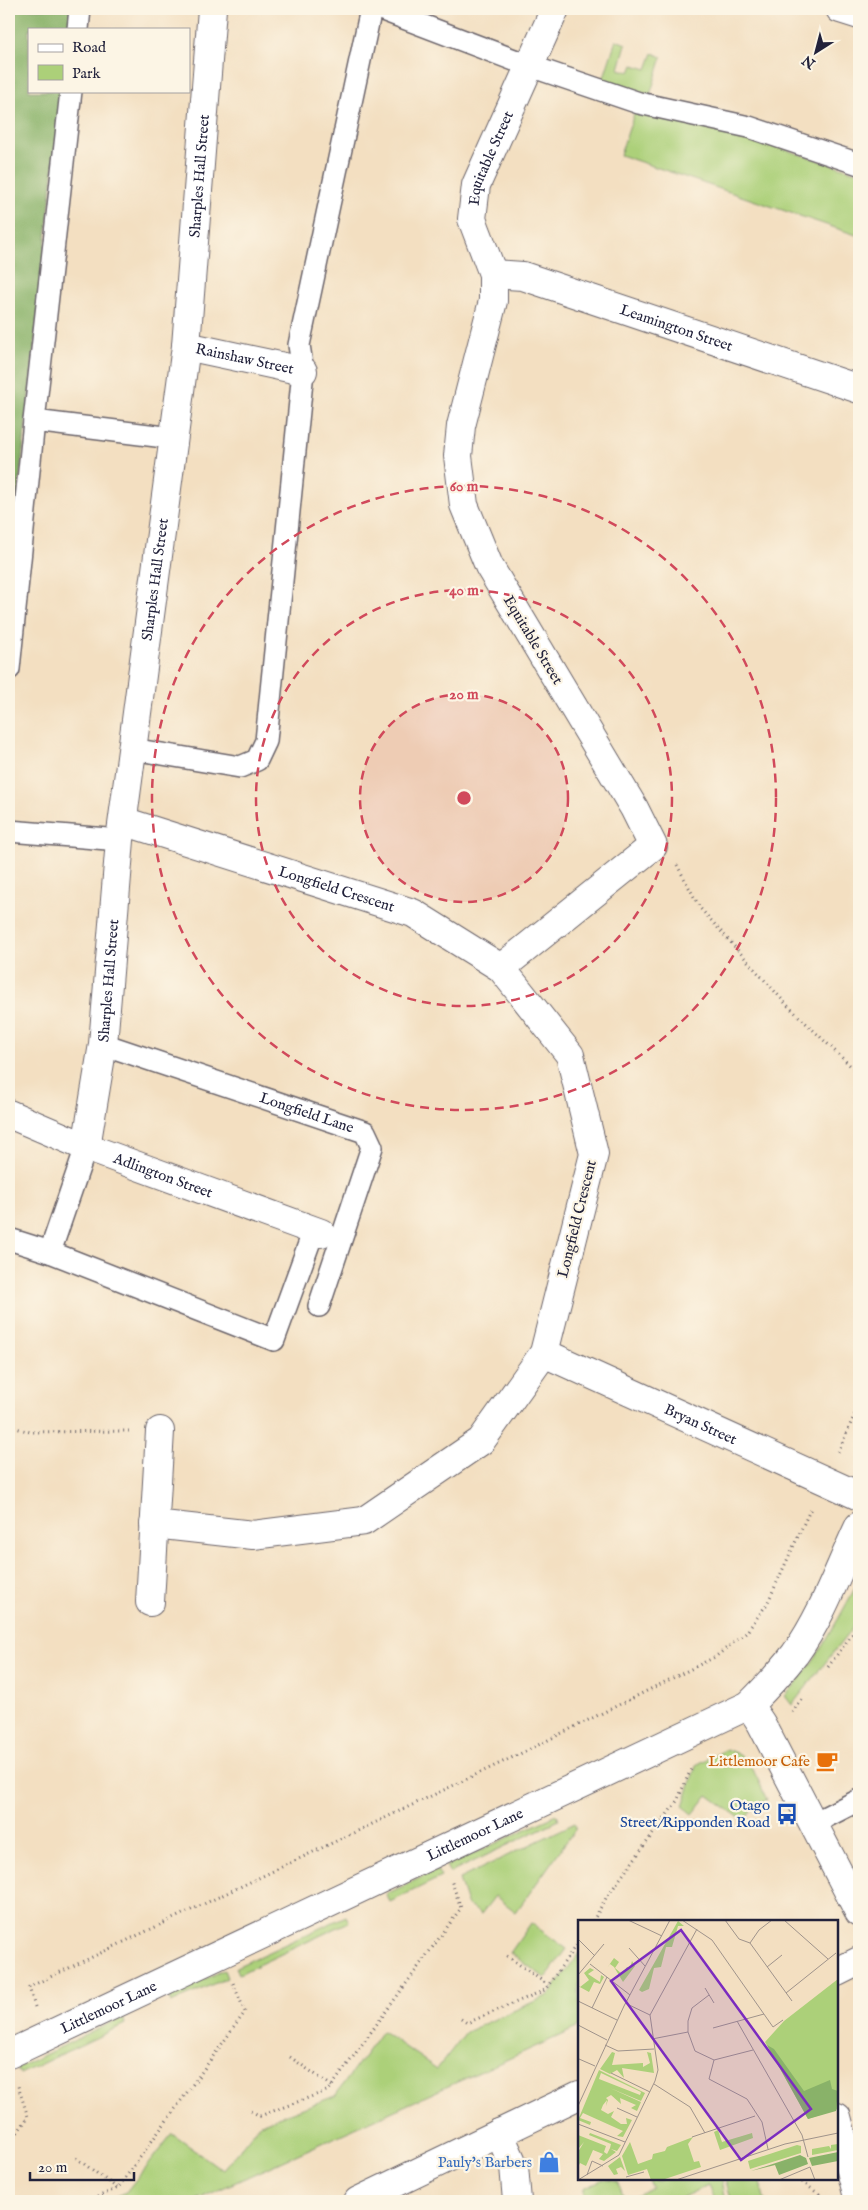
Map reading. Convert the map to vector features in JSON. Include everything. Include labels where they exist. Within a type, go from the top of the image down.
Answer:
[{"type":"street","name":"Sharples Hall Street","points":[[86,1147],[103,1044],[121,830],[186,346],[212,9]]},
{"type":"street","name":"Equitable Street","points":[[555,9],[476,185],[472,218],[493,274],[493,301],[461,426],[458,456],[464,504],[489,566],[634,808],[653,846]]},
{"type":"street","points":[[840,9],[859,15]]},
{"type":"street","name":"Leamington Street","points":[[493,274],[522,276],[859,390]]},
{"type":"street","name":"Rainshaw Street","points":[[186,346],[303,372]]},
{"type":"street","name":"Longfield Crescent","points":[[121,830],[412,913],[501,968],[570,1055],[594,1154],[544,1353],[481,1441],[364,1521],[253,1535],[154,1524]]},
{"type":"street","points":[[501,968],[653,846]]},
{"type":"street","name":"Adlington Street","points":[[9,1114],[86,1147],[317,1232]]},
{"type":"street","name":"Bryan Street","points":[[544,1353],[859,1496]]},
{"type":"street","points":[[150,1602],[160,1431]]},
{"type":"street","name":"Littlemoor Lane","points":[[9,2054],[748,1705],[775,1680],[796,1652],[819,1612],[858,1532]]},
{"type":"street","points":[[748,1705],[761,1723],[859,1912]]},
{"type":"street","points":[[838,1972],[859,1961]]},
{"type":"street","points":[[358,2201],[578,2095]]},
{"type":"street","points":[[838,2118],[853,2151],[859,2201]]},
{"type":"street","points":[[499,2133],[514,2166],[517,2201]]},
{"type":"lane","points":[[78,28],[80,9]]},
{"type":"lane","points":[[132,748],[240,767],[256,760],[266,741],[303,372],[299,345],[371,9]]},
{"type":"lane","points":[[380,9],[530,66],[639,103],[749,127],[859,164]]},
{"type":"lane","points":[[9,669],[34,421],[71,92]]},
{"type":"lane","points":[[34,421],[173,438]]},
{"type":"lane","points":[[9,831],[121,830]]},
{"type":"lane","name":"Longfield Lane","points":[[103,1044],[365,1132],[372,1146],[319,1306]]},
{"type":"lane","points":[[50,1252],[86,1147]]},
{"type":"lane","points":[[9,1239],[50,1252],[274,1340],[317,1232]]},
{"type":"lane","points":[[814,1823],[859,1800]]},
{"type":"path","points":[[653,846],[670,852],[700,908],[786,1004],[859,1074]]},
{"type":"path","points":[[837,1454],[859,1405]]},
{"type":"path","points":[[9,1426],[30,1432],[160,1431]]},
{"type":"path","points":[[29,2010],[36,2007],[29,1986],[536,1746],[715,1657],[746,1633],[767,1604],[812,1507]]},
{"type":"path","points":[[594,1920],[606,1898],[677,1801],[693,1763]]},
{"type":"path","points":[[251,2111],[260,2116],[329,2090],[461,1908],[450,1877]]},
{"type":"path","points":[[461,2019],[466,2023],[545,1990],[578,1942]]},
{"type":"path","points":[[507,1956],[548,1985]]},
{"type":"path","points":[[88,2201],[118,2188],[245,2012],[232,1980]]},
{"type":"path","points":[[290,2057],[332,2086]]},
{"type":"path","points":[[9,2144],[28,2117],[16,2080]]},
{"type":"path","points":[[76,2158],[118,2188]]},
{"type":"path","points":[[799,2180],[819,2194],[816,2201]]},
{"type":"green space","points":[[9,9],[71,9],[69,28],[28,28],[28,92],[62,92],[9,579]]},
{"type":"green space","points":[[616,40],[626,44],[619,69],[630,72],[633,65],[647,69],[653,53],[662,57],[650,95],[603,80]]},
{"type":"green space","points":[[643,109],[758,141],[859,173],[859,236],[620,155],[635,111]]},
{"type":"green space","points":[[859,1581],[859,1613],[851,1630],[792,1705],[785,1696],[817,1655]]},
{"type":"green space","points":[[725,1750],[734,1752],[747,1762],[767,1800],[755,1806],[744,1821],[708,1795],[693,1814],[683,1806],[696,1765]]},
{"type":"green space","points":[[557,1815],[559,1820],[450,1873],[446,1866]]},
{"type":"green space","points":[[575,1823],[576,1828],[516,1912],[495,1896],[481,1914],[467,1904],[459,1879]]},
{"type":"green space","points":[[437,1870],[441,1877],[390,1902],[386,1894]]},
{"type":"green space","points":[[346,1916],[349,1922],[239,1974],[236,1967]]},
{"type":"green space","points":[[531,1923],[567,1949],[545,1978],[510,1953]]},
{"type":"green space","points":[[578,1954],[578,2027],[194,2201],[103,2201],[126,2192],[172,2134],[223,2170],[260,2124],[335,2096],[382,2031],[437,2069],[466,2032],[549,1995]]},
{"type":"green space","points":[[224,1970],[227,1978],[171,2003],[168,1996]]},
{"type":"green space","points":[[123,2017],[125,2024],[20,2074],[17,2068]]},
{"type":"green space","points":[[601,2180],[617,2182],[627,2200],[652,2187],[648,2180],[722,2180],[726,2201],[715,2201],[708,2185],[675,2201],[584,2201],[584,2188]]},
{"type":"green space","points":[[725,2180],[759,2180],[765,2201],[732,2201]]},
{"type":"place","name":"Littlemoor Cafe","points":[[827,1761]]},
{"type":"place","name":"Otago Street/Ripponden Road","points":[[787,1814]]},
{"type":"place","name":"Pauly's Barbers","points":[[549,2162]]}]
